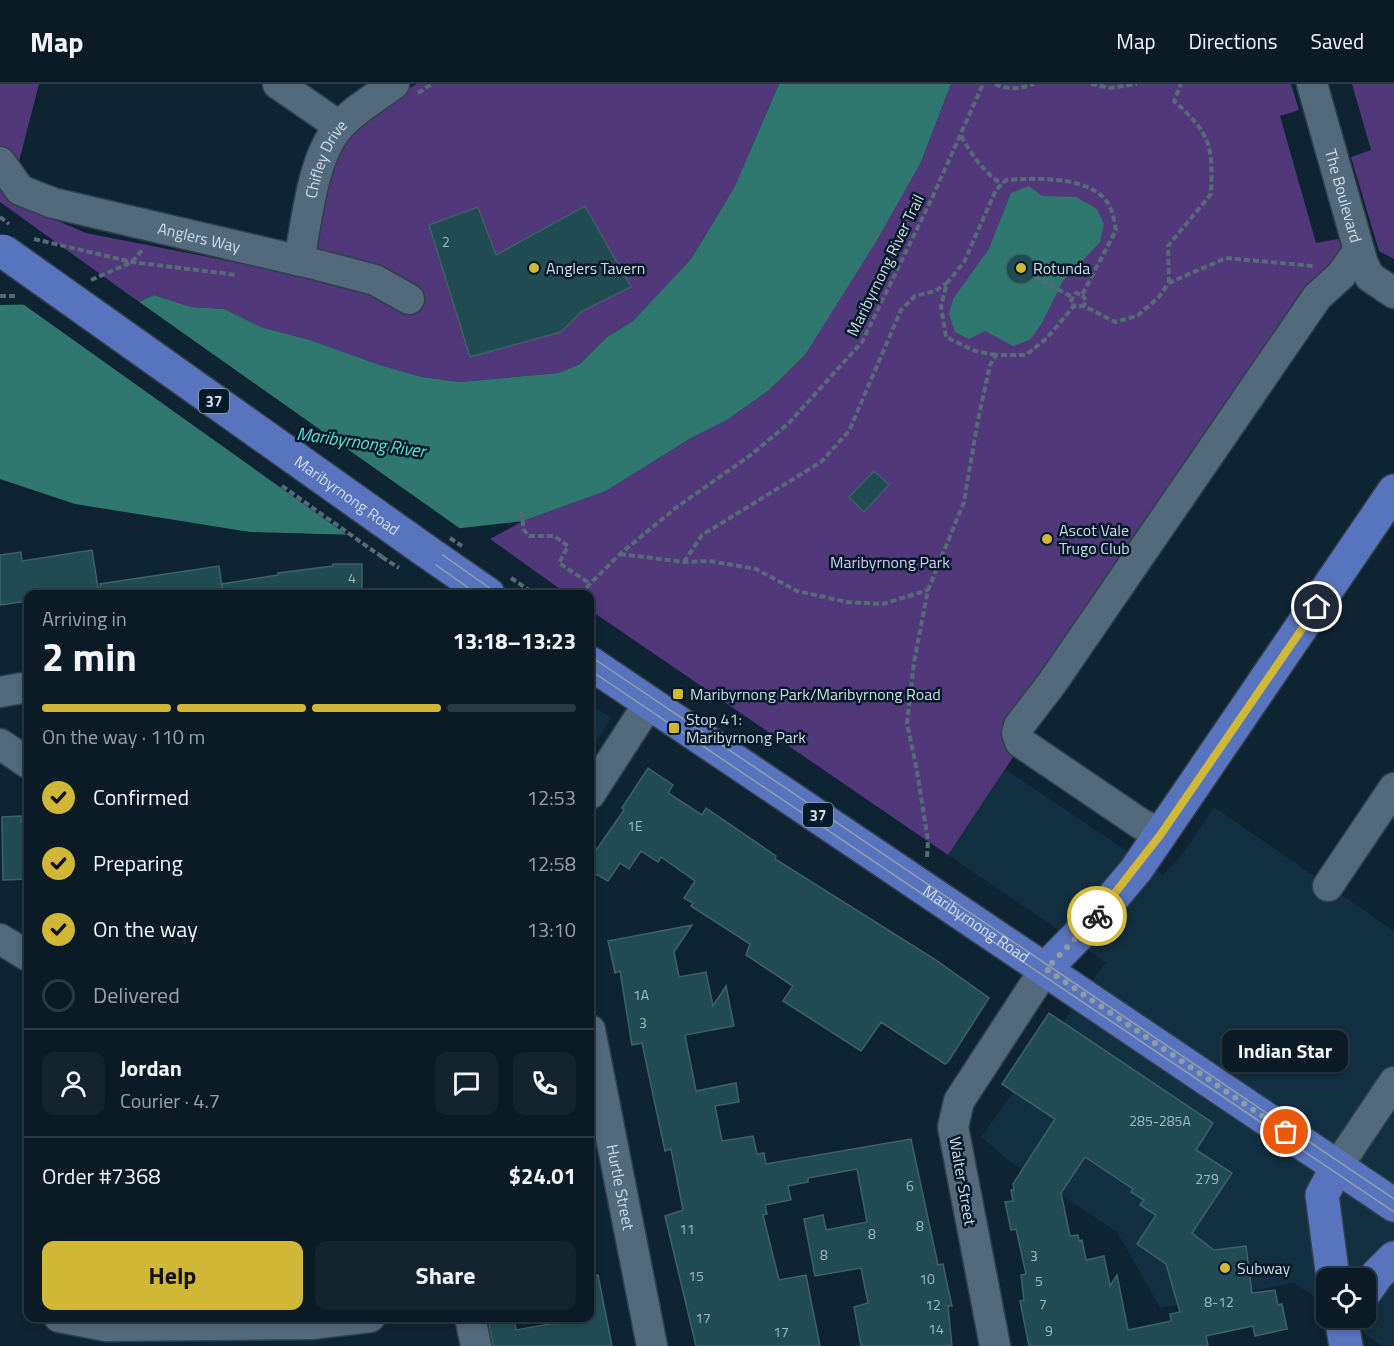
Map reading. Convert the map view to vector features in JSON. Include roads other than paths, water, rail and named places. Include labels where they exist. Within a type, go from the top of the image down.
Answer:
[{"type":"main road","name":"Maribyrnong Road","points":[[10,246],[482,590]]},
{"type":"main road","points":[[1046,969],[1099,914],[1161,834],[1394,491]]},
{"type":"main road","name":"Maribyrnong Road","points":[[594,666],[1394,1205]]},
{"type":"main road","points":[[1332,1268],[1322,1195],[1337,1167]]},
{"type":"main road","points":[[1376,1276],[1394,1258]]},
{"type":"street","points":[[278,84],[339,126]]},
{"type":"street","name":"The Boulevard","points":[[1312,84],[1365,263]]},
{"type":"street","name":"Chifley Drive","points":[[299,261],[315,180],[327,144],[339,126],[403,90]]},
{"type":"street","name":"Anglers Way","points":[[0,162],[20,190],[53,203],[375,280],[409,299]]},
{"type":"street","points":[[1161,834],[1020,742],[1017,738],[1018,726],[1052,683],[1317,297],[1338,277],[1365,263],[1394,293]]},
{"type":"street","points":[[0,692],[24,688]]},
{"type":"street","points":[[594,788],[649,703]]},
{"type":"street","points":[[0,744],[24,760]]},
{"type":"street","points":[[1328,886],[1394,788]]},
{"type":"street","points":[[0,939],[24,954]]},
{"type":"street","name":"Walter Street","points":[[995,1346],[953,1126],[954,1114],[958,1101],[1046,969]]},
{"type":"street","name":"Hurtle Street","points":[[594,1050],[652,1346]]},
{"type":"street","points":[[1337,1167],[1394,1082]]},
{"type":"street","points":[[85,1322],[106,1326],[329,1322]]},
{"type":"street","points":[[471,1322],[476,1346]]},
{"type":"water","name":"Maribyrnong River","points":[[779,84],[951,84],[921,162],[877,240],[805,355],[768,391],[727,420],[691,438],[606,491],[523,521],[393,536],[250,532],[75,504],[0,479],[0,305],[139,302],[154,295],[191,307],[224,309],[261,327],[310,340],[380,365],[422,377],[460,382],[558,373],[580,364],[607,337],[633,321],[691,259],[734,188]]},
{"type":"water","points":[[1029,186],[1042,196],[1076,197],[1097,209],[1104,224],[1100,242],[1063,281],[1042,323],[1030,340],[1013,346],[985,331],[969,339],[955,332],[949,314],[953,299],[989,249],[1011,193]]},
{"type":"tram line","points":[[0,242],[492,590]]},
{"type":"tram line","points":[[0,256],[471,590]]},
{"type":"tram line","points":[[594,659],[1394,1199]]},
{"type":"tram line","points":[[594,673],[1394,1212]]},
{"type":"place","name":"Anglers Tavern","points":[[534,268]]},
{"type":"place","name":"Rotunda","points":[[1021,268]]},
{"type":"place","name":"Ascot Vale Trugo Club","points":[[1047,539]]},
{"type":"place","name":"Maribyrnong Park/Maribyrnong Road","points":[[678,694]]},
{"type":"place","name":"Stop 41: Maribyrnong Park","points":[[674,728]]},
{"type":"place","name":"Indian Star","points":[[1286,1132]]},
{"type":"place","name":"Subway","points":[[1225,1268]]},
{"type":"park label","name":"Maribyrnong Park","points":[[890,562]]}]
